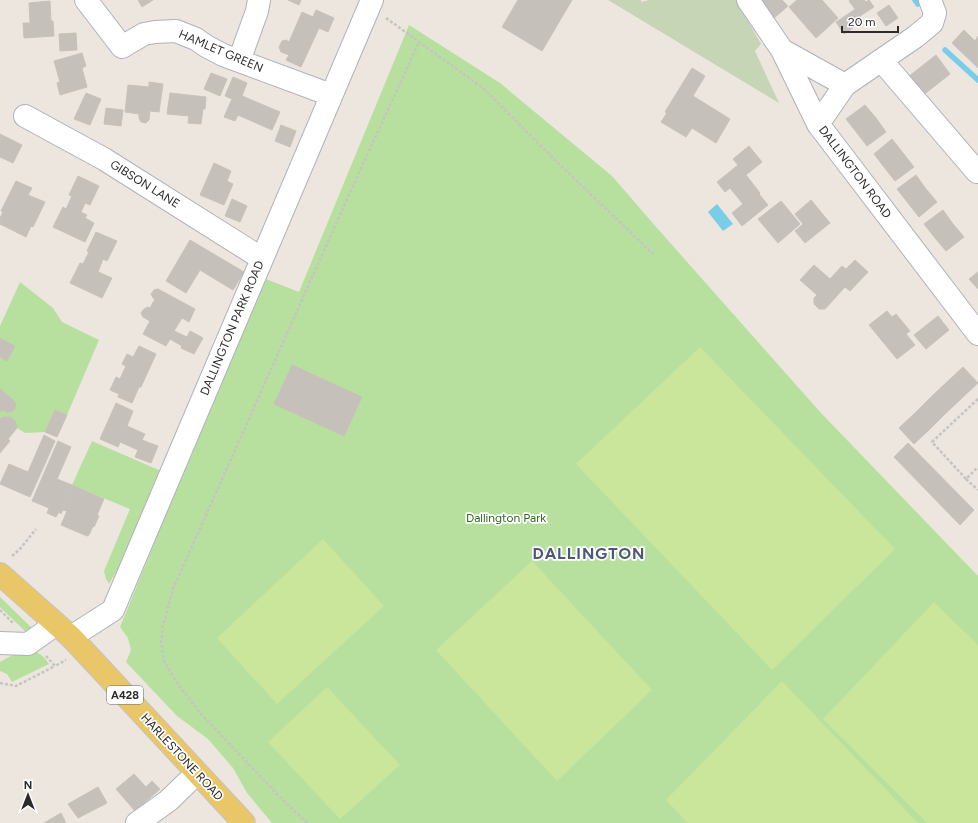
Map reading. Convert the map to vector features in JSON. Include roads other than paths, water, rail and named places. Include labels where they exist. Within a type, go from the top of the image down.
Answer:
[{"type":"main road","name":"HARLESTONE ROAD","points":[[0,574],[63,631],[244,823]]},
{"type":"street","name":"HAMLET GREEN","points":[[86,0],[122,47],[144,34],[176,31],[191,36],[223,55],[331,95]]},
{"type":"street","points":[[239,61],[258,11],[259,0]]},
{"type":"street","name":"DALLINGTON ROAD","points":[[748,0],[782,50],[818,124],[978,334]]},
{"type":"street","points":[[818,124],[845,85],[915,37],[932,23],[935,13],[930,0]]},
{"type":"street","name":"DALLINGTON PARK ROAD","points":[[0,643],[28,644],[112,610],[371,3]]},
{"type":"street","points":[[782,50],[845,85]]},
{"type":"street","points":[[881,60],[977,172],[978,171]]},
{"type":"street","name":"GIBSON LANE","points":[[25,116],[104,158],[261,258]]},
{"type":"street","points":[[137,823],[168,801],[198,773]]},
{"type":"water","points":[[717,204],[733,224],[723,231],[708,212]]},
{"type":"waterway","points":[[915,0],[918,4]]},
{"type":"waterway","points":[[945,50],[978,80]]},
{"type":"district","name":"DALLINGTON","points":[[589,553]]},
{"type":"park label","name":"Dallington Park","points":[[506,518]]}]
